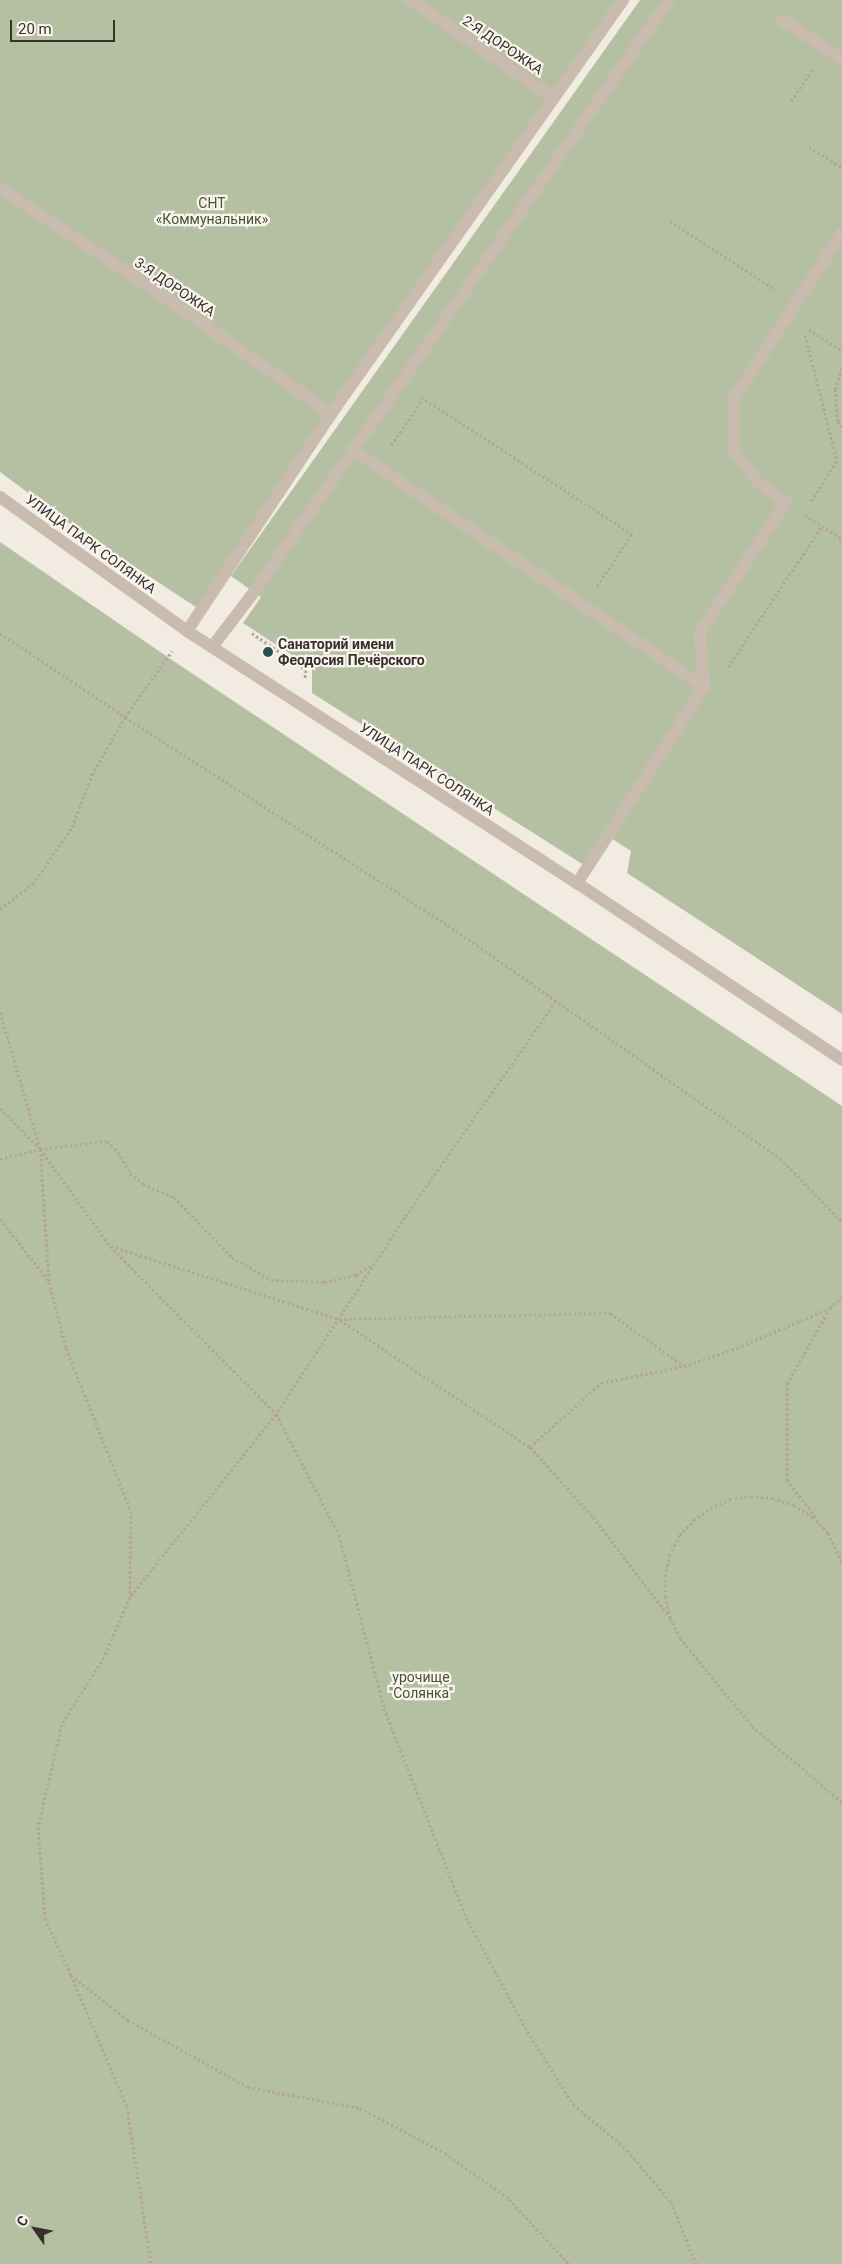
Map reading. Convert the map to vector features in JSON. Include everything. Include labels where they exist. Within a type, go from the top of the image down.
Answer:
[{"type":"street","name":"2-Я ДОРОЖКА","points":[[410,0],[554,98]]},
{"type":"street","points":[[187,631],[331,414],[623,0]]},
{"type":"street","points":[[212,647],[233,620],[669,0]]},
{"type":"street","points":[[782,20],[842,59]]},
{"type":"street","name":"3-Я ДОРОЖКА","points":[[0,188],[166,298],[331,414]]},
{"type":"street","points":[[577,883],[704,687],[700,632],[786,502],[758,483],[734,450],[734,398],[842,234]]},
{"type":"street","points":[[353,450],[704,687]]},
{"type":"street","name":"УЛИЦА ПАРК СОЛЯНКА","points":[[0,497],[187,631],[577,883],[842,1060]]},
{"type":"path","points":[[809,147],[842,168]]},
{"type":"path","points":[[802,324],[842,351]]},
{"type":"path","points":[[842,368],[835,389],[838,421],[842,427]]},
{"type":"path","points":[[400,383],[632,534],[583,607]]},
{"type":"path","points":[[376,467],[423,399]]},
{"type":"path","points":[[786,502],[842,539]]},
{"type":"path","points":[[704,687],[716,685],[822,526]]},
{"type":"path","points":[[233,620],[306,670],[299,704]]},
{"type":"path","points":[[0,909],[33,884],[72,827],[92,775],[126,717],[187,631]]},
{"type":"path","points":[[0,633],[126,717],[448,925],[780,1158],[842,1222]]},
{"type":"path","points":[[151,2264],[126,2107],[45,1918],[38,1827],[62,1724],[104,1657],[130,1597],[276,1414],[375,1264],[556,1002]]},
{"type":"path","points":[[0,1012],[40,1149],[49,1282],[66,1348],[131,1511],[130,1597]]},
{"type":"path","points":[[0,1108],[40,1149],[110,1246],[276,1414],[339,1535],[384,1708],[466,1917],[525,2027],[573,2104],[627,2150],[671,2202],[696,2264]]},
{"type":"path","points":[[0,1159],[40,1149],[107,1141],[118,1152],[130,1173],[143,1184],[174,1197],[232,1257],[271,1280],[324,1282],[356,1275],[375,1264]]},
{"type":"path","points":[[0,1219],[49,1282]]},
{"type":"path","points":[[110,1246],[339,1319],[530,1447],[594,1518],[670,1618],[680,1638],[752,1726],[842,1802]]},
{"type":"path","points":[[842,1297],[830,1308],[787,1384],[787,1480],[828,1533],[842,1562]]},
{"type":"path","points":[[530,1447],[601,1383],[684,1366],[737,1348],[830,1308]]},
{"type":"path","points":[[339,1319],[610,1312],[684,1366]]},
{"type":"path","points":[[670,1618],[665,1589],[665,1574],[670,1554],[680,1535],[694,1519],[712,1507],[732,1499],[752,1496],[773,1498],[794,1505],[813,1517],[828,1533]]},
{"type":"path","points":[[70,1975],[128,2020],[248,2087],[360,2108],[445,2153],[509,2199],[570,2264]]},
{"type":"green space","name":"СНТ «Коммунальник»","points":[[0,0],[619,0],[199,609],[77,529],[0,472]]},
{"type":"green space","points":[[640,0],[842,0],[842,1014],[627,873],[631,851],[605,834],[584,865],[312,693],[312,668],[243,623],[261,597],[231,576]]},
{"type":"green space","name":"урочище \"Солянка\"","points":[[0,542],[172,660],[842,1106],[842,2264],[0,2264]]},
{"type":"place","name":"Санаторий имени Феодосия Печёрского","points":[[268,652]]}]
